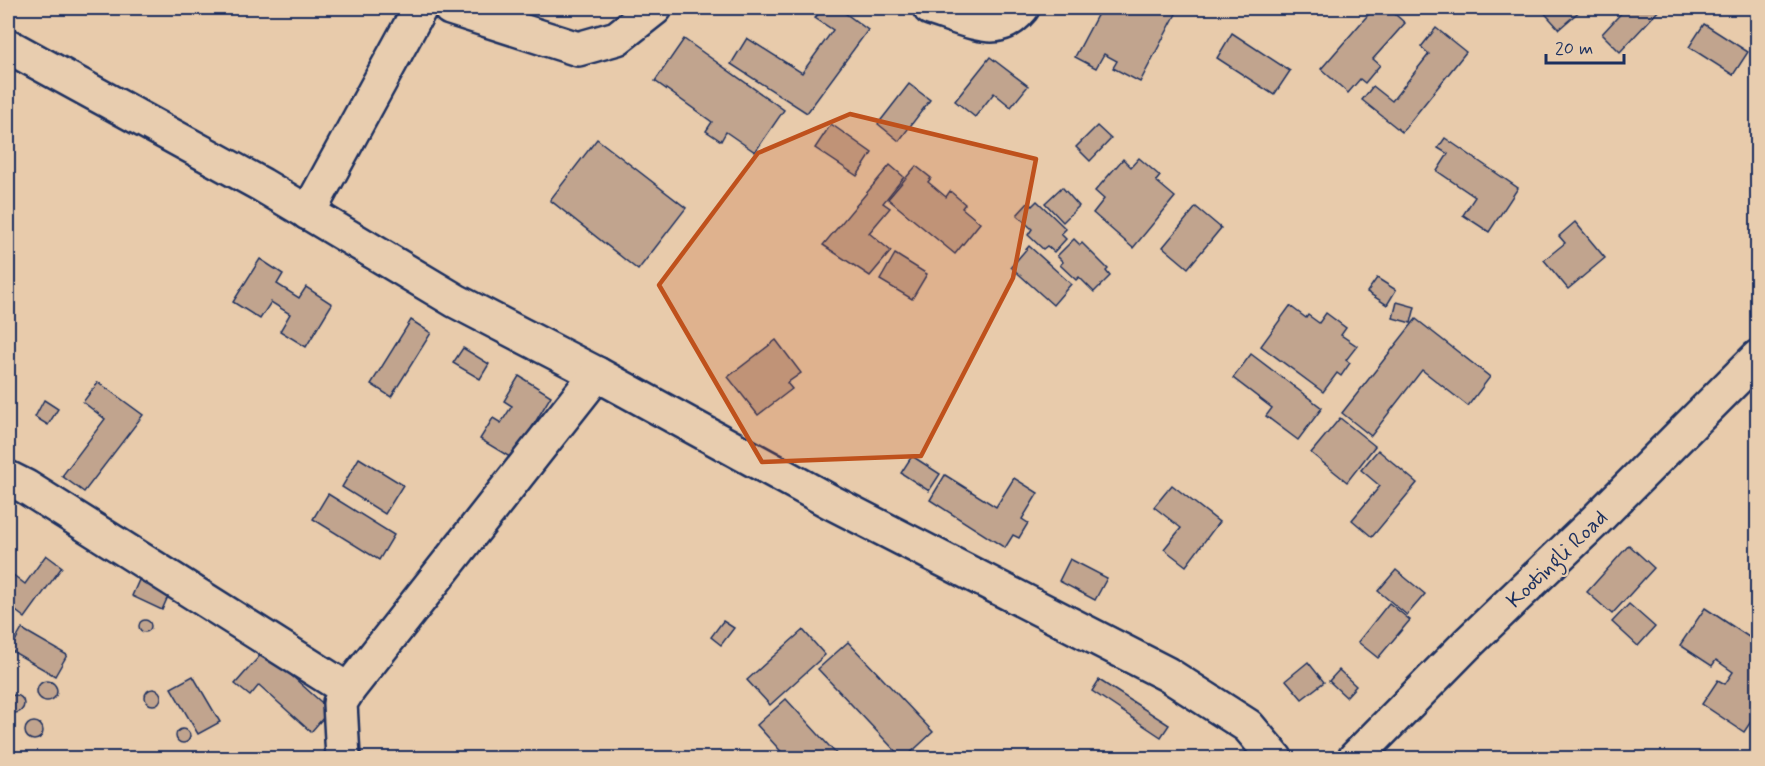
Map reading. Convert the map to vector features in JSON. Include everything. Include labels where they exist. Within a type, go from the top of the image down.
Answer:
[{"type":"street","points":[[308,213],[420,8]]},
{"type":"street","points":[[450,8],[578,49],[617,38],[655,8]]},
{"type":"street","points":[[930,8],[984,24],[999,24],[1022,8]]},
{"type":"street","points":[[8,46],[262,184],[456,301],[597,374],[829,501],[1167,674],[1248,726],[1275,759]]},
{"type":"street","name":"Kootingli Road","points":[[1355,759],[1467,644],[1592,524],[1758,357]]},
{"type":"street","points":[[343,759],[340,703],[348,690],[597,374]]},
{"type":"street","points":[[8,478],[36,493],[348,690]]},
{"type":"highlighted area","points":[[850,114],[1036,159],[1013,278],[921,456],[762,462],[659,285],[758,153]]},
{"type":"building","points":[[823,8],[838,8],[868,30],[807,113],[731,64],[747,38],[802,73],[833,30],[815,18]]},
{"type":"building","points":[[1101,8],[1172,8],[1178,10],[1140,82],[1113,68],[1117,61],[1104,54],[1096,68],[1075,57]]},
{"type":"building","points":[[1374,8],[1388,8],[1405,23],[1373,59],[1380,65],[1365,83],[1360,79],[1348,93],[1321,69]]},
{"type":"building","points":[[1540,8],[1583,8],[1559,29]]},
{"type":"building","points":[[1626,8],[1661,8],[1620,52],[1602,34]]},
{"type":"building","points":[[1704,24],[1748,52],[1733,75],[1689,47]]},
{"type":"building","points":[[1436,28],[1466,52],[1402,132],[1362,100],[1373,86],[1392,101],[1429,54],[1421,47]]},
{"type":"building","points":[[1232,33],[1290,71],[1274,95],[1217,58]]},
{"type":"building","points":[[684,39],[784,110],[755,152],[726,132],[721,141],[706,131],[712,122],[655,81]]},
{"type":"building","points":[[990,57],[1028,86],[1011,107],[994,93],[975,117],[955,101]]},
{"type":"building","points":[[909,84],[930,100],[899,141],[878,124]]},
{"type":"building","points":[[831,124],[872,153],[857,176],[815,148]]},
{"type":"building","points":[[1097,126],[1111,139],[1090,161],[1076,147]]},
{"type":"building","points":[[1445,138],[1518,188],[1489,232],[1463,215],[1475,197],[1437,171],[1448,154],[1438,148]]},
{"type":"building","points":[[597,139],[686,208],[638,270],[550,200]]},
{"type":"building","points":[[1139,158],[1160,176],[1156,181],[1175,197],[1133,248],[1093,213],[1104,199],[1095,191],[1123,159],[1131,167]]},
{"type":"building","points":[[890,165],[904,177],[883,203],[890,208],[869,233],[891,251],[870,276],[823,245]]},
{"type":"building","points":[[916,166],[931,178],[928,182],[946,197],[950,191],[965,204],[962,208],[980,223],[955,254],[888,199]]},
{"type":"building","points":[[1062,187],[1079,206],[1063,222],[1045,203]]},
{"type":"building","points":[[1037,201],[1066,229],[1061,234],[1066,239],[1054,252],[1047,246],[1043,249],[1028,235],[1032,229],[1017,215],[1028,203],[1032,206]]},
{"type":"building","points":[[1196,207],[1221,228],[1188,268],[1163,247]]},
{"type":"building","points":[[1575,222],[1605,258],[1568,289],[1544,260],[1565,243],[1559,236]]},
{"type":"building","points":[[1074,239],[1080,245],[1082,243],[1108,269],[1106,271],[1110,276],[1094,292],[1079,277],[1076,280],[1060,265],[1063,262],[1057,256]]},
{"type":"building","points":[[1029,246],[1071,284],[1053,305],[1011,267]]},
{"type":"building","points":[[895,254],[927,274],[912,299],[880,280]]},
{"type":"building","points":[[260,259],[283,274],[277,284],[299,298],[306,287],[332,304],[306,347],[280,331],[290,314],[271,302],[260,319],[233,302]]},
{"type":"building","points":[[1377,278],[1396,290],[1387,305],[1367,292]]},
{"type":"building","points":[[1397,302],[1415,307],[1411,323],[1393,318]]},
{"type":"building","points":[[1290,306],[1306,318],[1308,315],[1319,323],[1326,313],[1346,328],[1341,335],[1357,346],[1346,360],[1350,363],[1341,376],[1337,373],[1323,392],[1261,346]]},
{"type":"building","points":[[1416,319],[1490,377],[1468,406],[1422,370],[1371,436],[1342,413]]},
{"type":"building","points":[[411,320],[431,333],[391,397],[371,384]]},
{"type":"building","points":[[776,340],[801,373],[787,383],[792,389],[758,415],[728,377]]},
{"type":"building","points":[[463,348],[489,364],[480,379],[453,363]]},
{"type":"building","points":[[1251,354],[1322,408],[1298,440],[1266,416],[1272,408],[1233,378]]},
{"type":"building","points":[[519,376],[551,396],[513,459],[480,439],[493,418],[501,423],[512,406],[504,401]]},
{"type":"building","points":[[98,382],[143,415],[84,492],[62,476],[105,419],[83,402]]},
{"type":"building","points":[[44,400],[58,409],[48,425],[35,417]]},
{"type":"building","points":[[1340,418],[1375,446],[1347,482],[1311,453]]},
{"type":"building","points":[[1378,450],[1417,483],[1372,537],[1352,520],[1380,486],[1361,470]]},
{"type":"building","points":[[912,456],[940,474],[929,491],[901,473]]},
{"type":"building","points":[[359,458],[403,485],[385,514],[342,487]]},
{"type":"building","points":[[945,475],[996,507],[1014,478],[1038,493],[1022,519],[1028,523],[1019,538],[1013,535],[1005,548],[930,500]]},
{"type":"building","points":[[1172,485],[1219,522],[1186,566],[1164,549],[1181,528],[1154,507]]},
{"type":"building","points":[[328,494],[394,535],[379,560],[313,519]]},
{"type":"building","points":[[1629,545],[1654,568],[1612,614],[1587,592]]},
{"type":"building","points":[[46,555],[62,567],[25,618],[8,605],[8,571],[25,584]]},
{"type":"building","points":[[1070,559],[1107,578],[1095,600],[1059,581]]},
{"type":"building","points":[[1396,570],[1425,594],[1407,615],[1378,591]]},
{"type":"building","points":[[139,580],[169,594],[162,610],[132,596]]},
{"type":"building","points":[[1389,603],[1410,620],[1378,658],[1358,642]]},
{"type":"building","points":[[1629,604],[1655,627],[1638,646],[1612,622]]},
{"type":"building","points":[[1705,608],[1758,643],[1758,711],[1744,732],[1702,704],[1718,680],[1725,684],[1733,672],[1716,660],[1712,666],[1680,645]]},
{"type":"building","points":[[147,620],[151,626],[147,632],[143,632],[139,624]]},
{"type":"building","points":[[723,621],[734,628],[721,645],[711,637]]},
{"type":"building","points":[[22,629],[67,655],[55,676],[10,650]]},
{"type":"building","points":[[803,630],[825,655],[770,705],[747,680]]},
{"type":"building","points":[[848,642],[933,732],[905,758],[902,758],[818,669]]},
{"type":"building","points":[[264,651],[330,710],[311,732],[259,685],[250,696],[235,684]]},
{"type":"building","points":[[1308,662],[1324,682],[1302,699],[1286,680]]},
{"type":"building","points":[[1339,670],[1356,686],[1346,697],[1329,681]]},
{"type":"building","points":[[193,676],[220,722],[198,734],[171,688]]},
{"type":"building","points":[[1099,680],[1169,725],[1161,737],[1092,691]]},
{"type":"building","points":[[47,681],[54,684],[57,691],[54,698],[47,701],[40,698],[37,691],[40,684]]},
{"type":"building","points":[[153,689],[161,697],[153,705],[145,697]]},
{"type":"building","points":[[15,695],[21,698],[24,704],[21,710],[15,713],[9,710],[6,704],[9,698]]},
{"type":"building","points":[[786,699],[840,758],[787,758],[757,725]]},
{"type":"building","points":[[34,722],[40,725],[43,731],[40,737],[34,740],[28,737],[25,731],[28,725]]},
{"type":"building","points":[[180,729],[186,729],[190,736],[186,743],[180,743],[176,739],[176,733]]}]
